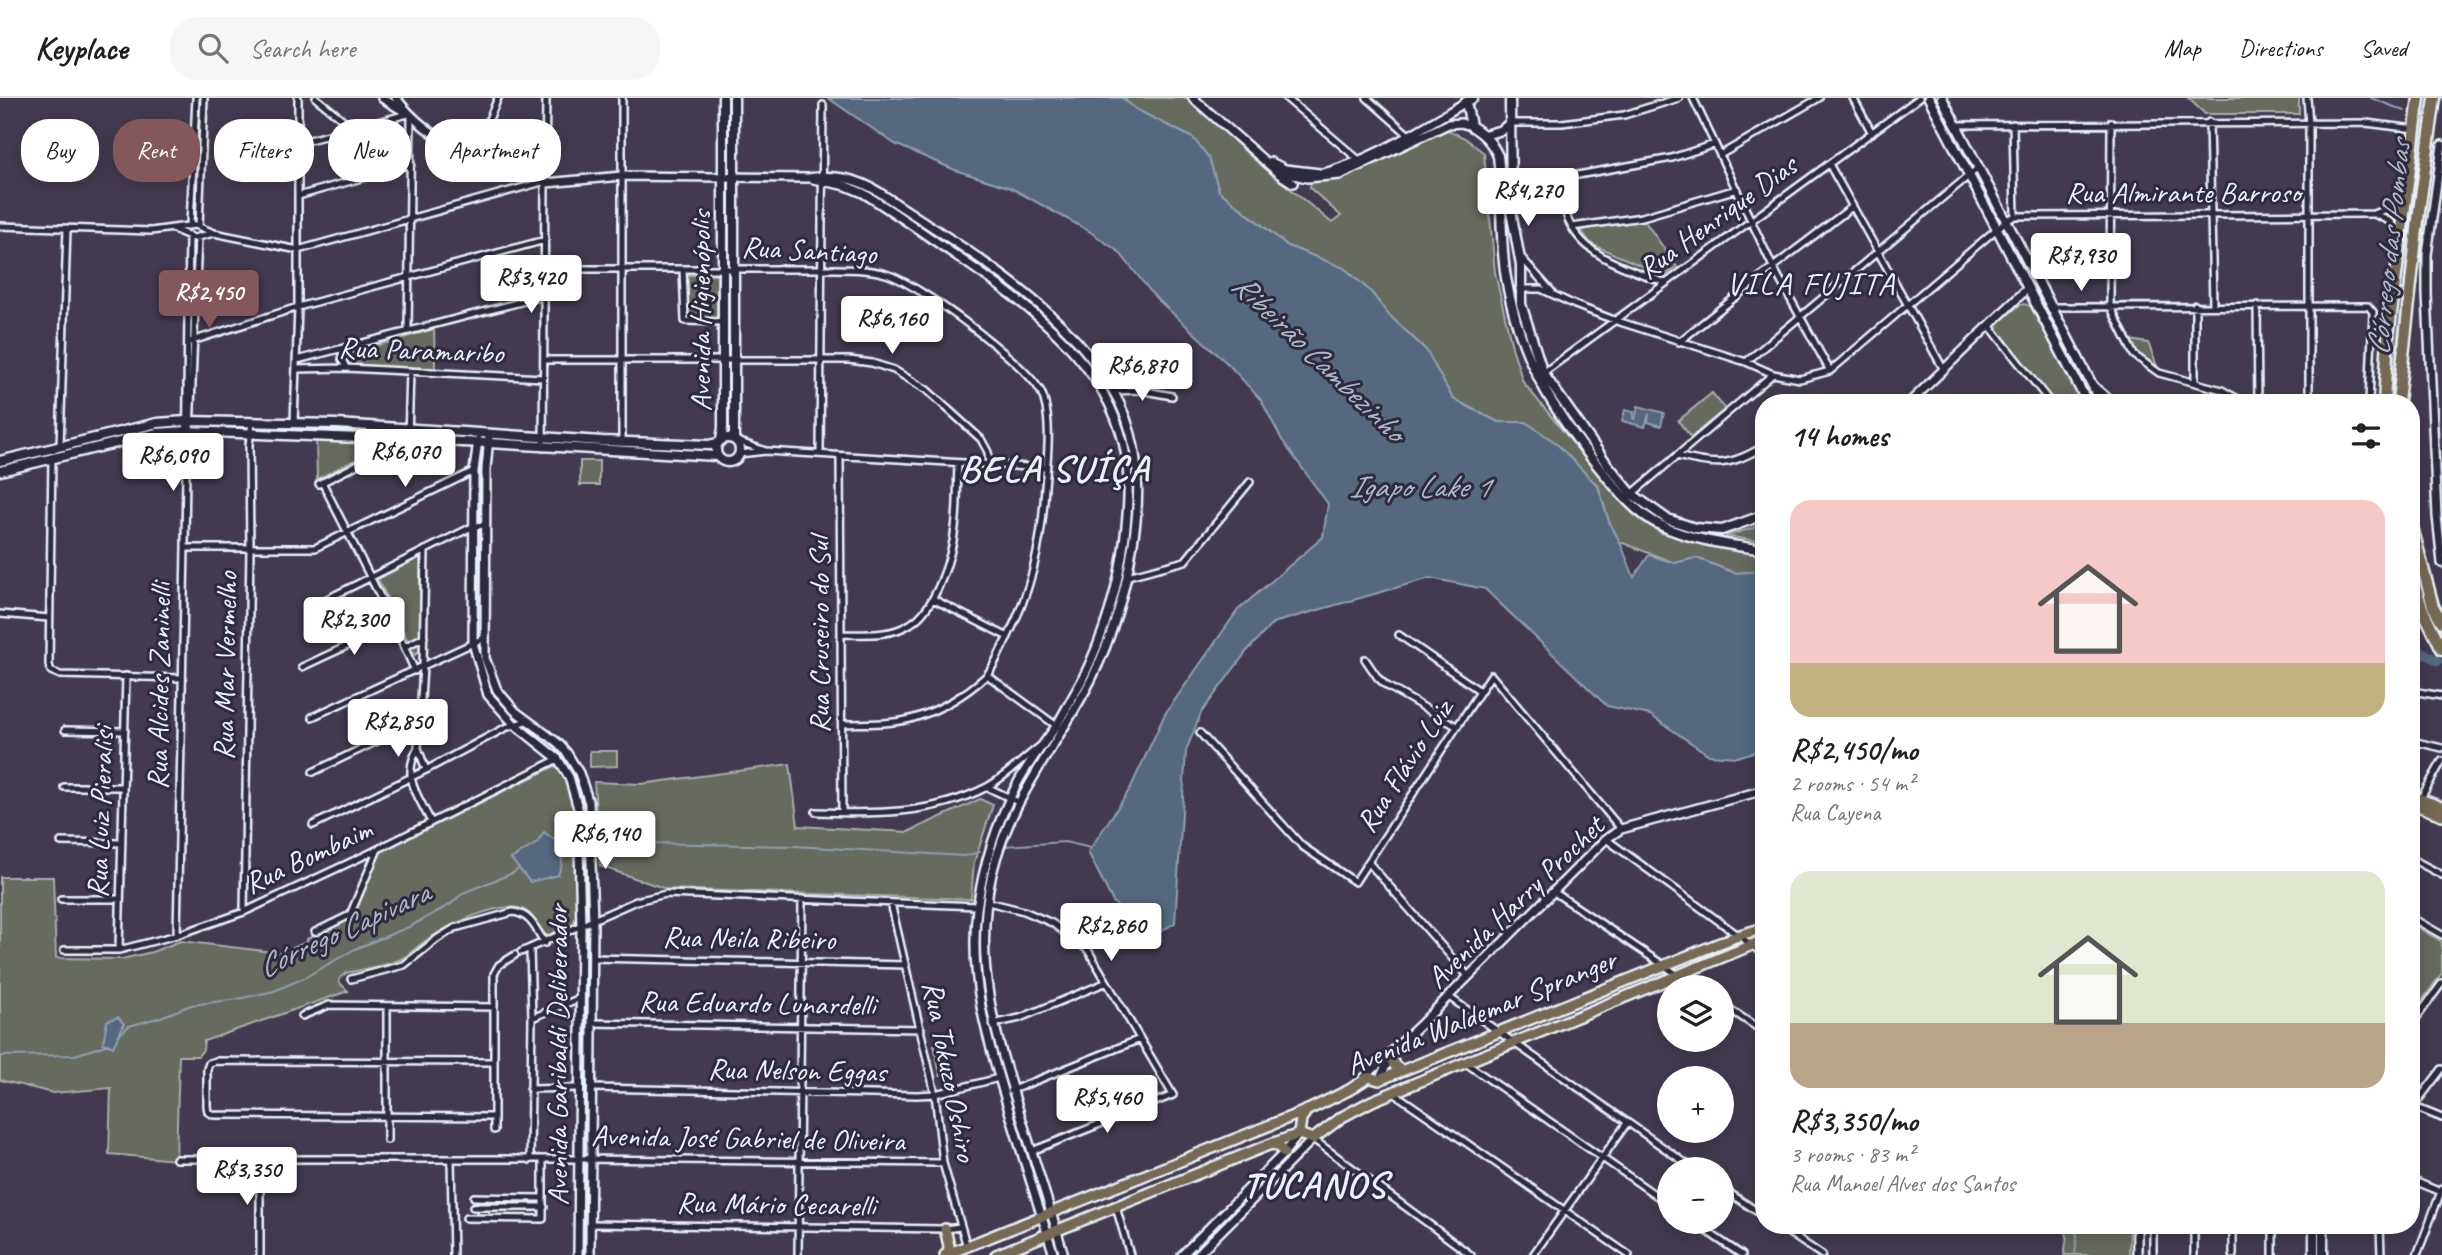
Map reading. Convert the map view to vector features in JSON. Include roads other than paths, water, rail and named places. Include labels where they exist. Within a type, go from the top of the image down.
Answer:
[{"type":"highway","points":[[2384,394],[2388,337],[2419,98]]},
{"type":"highway","points":[[2399,394],[2419,211],[2435,98]]},
{"type":"highway","points":[[2420,557],[2433,606],[2442,622]]},
{"type":"highway","points":[[2420,601],[2442,649]]},
{"type":"main road","name":"Avenida Higienópolis","points":[[719,441],[728,362],[728,177],[723,98]]},
{"type":"main road","name":"Avenida Higienópolis","points":[[728,177],[734,98]]},
{"type":"main road","points":[[1929,98],[2083,394]]},
{"type":"main road","points":[[1942,98],[2096,394]]},
{"type":"main road","points":[[1468,99],[1471,125],[1492,143],[1497,156],[1502,249],[1515,322],[1551,403],[1586,452],[1627,501],[1660,525],[1707,540],[1755,548]]},
{"type":"main road","points":[[1509,100],[1512,220],[1521,265],[1521,304],[1539,374],[1632,494],[1667,519],[1695,528],[1722,530],[1755,518]]},
{"type":"main road","points":[[1484,135],[1502,130],[1510,123]]},
{"type":"main road","points":[[1952,142],[1961,151],[1969,150]]},
{"type":"main road","points":[[2010,254],[2021,249]]},
{"type":"main road","name":"Avenida Higienópolis","points":[[728,269],[723,322],[735,440]]},
{"type":"main road","points":[[1507,281],[1523,289]]},
{"type":"main road","points":[[2046,324],[2058,318]]},
{"type":"main road","points":[[0,461],[60,446],[132,434],[147,436],[250,432],[477,442],[717,456],[727,462],[734,460],[740,447],[735,440],[727,437],[709,444],[252,421],[189,421],[144,426],[132,434],[0,471]]},
{"type":"main road","points":[[717,456],[715,449],[719,441]]},
{"type":"main road","points":[[2420,799],[2442,807]]},
{"type":"main road","points":[[2420,807],[2442,815]]},
{"type":"main road","name":"Avenida Waldemar Spranger","points":[[946,1254],[1308,1110],[1349,1090],[1361,1080],[1369,1077],[1379,1080],[1662,965],[1755,931]]},
{"type":"main road","name":"Avenida Waldemar Spranger","points":[[1677,975],[1755,943]]},
{"type":"main road","name":"Avenida Waldemar Spranger","points":[[1313,1139],[1342,1117],[1372,1101],[1657,983]]},
{"type":"main road","points":[[1567,1004],[1575,1017]]},
{"type":"main road","points":[[1392,1054],[1395,1066],[1401,1070]]},
{"type":"main road","points":[[1372,1101],[1379,1088],[1379,1080]]},
{"type":"main road","points":[[1298,1134],[1301,1119],[1308,1110]]},
{"type":"main road","points":[[996,1255],[1298,1134],[1313,1139]]},
{"type":"main road","points":[[1271,1144],[1279,1146],[1284,1153]]},
{"type":"main road","points":[[945,1229],[949,1246],[946,1254]]},
{"type":"main road","points":[[2314,1234],[2314,1255]]},
{"type":"main road","points":[[2323,1234],[2323,1255]]},
{"type":"street","points":[[189,421],[189,226],[196,98]]},
{"type":"street","points":[[189,421],[196,340],[204,98]]},
{"type":"street","points":[[298,98],[298,119]]},
{"type":"street","points":[[316,98],[342,119]]},
{"type":"street","points":[[382,98],[425,126]]},
{"type":"street","points":[[396,98],[410,115],[410,119]]},
{"type":"street","points":[[489,119],[498,98]]},
{"type":"street","points":[[545,119],[546,98]]},
{"type":"street","points":[[622,98],[622,441]]},
{"type":"street","points":[[1193,98],[1276,171],[1295,180],[1340,176],[1448,124],[1471,125]]},
{"type":"street","points":[[1286,98],[1360,161]]},
{"type":"street","points":[[1367,98],[1410,136],[1424,136]]},
{"type":"street","points":[[1510,123],[1562,123],[1624,115],[1679,98]]},
{"type":"street","points":[[1523,289],[1541,289],[1575,306],[1746,362],[1773,374],[1800,379],[1830,371],[1773,267],[1693,98]]},
{"type":"street","points":[[1720,155],[1819,98]]},
{"type":"street","points":[[1853,98],[1872,133]]},
{"type":"street","name":"Rua Henrique Dias","points":[[1539,374],[1919,98]]},
{"type":"street","points":[[2307,98],[2309,394]]},
{"type":"street","points":[[1295,180],[1344,168],[1360,161],[1410,136],[1468,99]]},
{"type":"street","points":[[820,454],[823,105]]},
{"type":"street","points":[[392,119],[410,115]]},
{"type":"street","points":[[1955,125],[2110,122],[2365,123],[2415,129]]},
{"type":"street","points":[[2110,122],[2110,306],[2134,355],[2159,373],[2229,394]]},
{"type":"street","points":[[2209,122],[2213,305]]},
{"type":"street","points":[[2013,124],[2015,216]]},
{"type":"street","points":[[1510,176],[1561,178],[1672,158],[1715,144]]},
{"type":"street","points":[[2442,145],[2427,255],[2437,516],[2442,564]]},
{"type":"street","points":[[1264,159],[1285,169],[1324,173]]},
{"type":"street","points":[[1340,176],[1356,167],[1360,161]]},
{"type":"street","points":[[1829,164],[1944,370]]},
{"type":"street","points":[[1746,362],[1978,168]]},
{"type":"street","points":[[561,180],[622,176],[728,177],[808,178],[865,183],[1011,282],[1058,323],[1098,368],[1113,391],[1130,432],[1136,456],[1135,533],[1128,576],[1104,654],[1064,730],[1014,800],[991,845],[978,906],[975,950],[978,999],[1003,1093],[1052,1232],[1064,1255]]},
{"type":"street","points":[[1561,178],[1568,220],[1588,248],[1616,263],[1666,282]]},
{"type":"street","points":[[294,423],[298,182]]},
{"type":"street","points":[[298,196],[347,182]]},
{"type":"street","points":[[408,331],[411,182]]},
{"type":"street","points":[[0,226],[151,231],[189,226],[298,250],[537,182]]},
{"type":"street","points":[[543,447],[544,182]]},
{"type":"street","points":[[846,182],[1024,304],[1080,360],[1101,389],[1121,434],[1128,475],[1119,574],[1096,649],[1056,726],[1021,776],[992,874],[988,902],[985,950],[993,1024],[1032,1151],[1046,1215]]},
{"type":"street","points":[[2373,214],[2393,207],[2407,188]]},
{"type":"street","points":[[1572,227],[1642,217],[1737,189]]},
{"type":"street","points":[[2433,200],[2442,193]]},
{"type":"street","points":[[1679,342],[1853,207]]},
{"type":"street","points":[[2373,214],[2391,222],[2400,239]]},
{"type":"street","name":"Rua Almirante Barroso","points":[[1830,371],[2015,216],[2373,214]]},
{"type":"street","points":[[60,446],[67,228]]},
{"type":"street","points":[[174,229],[189,236],[214,233]]},
{"type":"street","points":[[189,342],[298,307],[545,240]]},
{"type":"street","points":[[947,250],[953,242]]},
{"type":"street","points":[[1518,253],[1527,267],[1554,294]]},
{"type":"street","points":[[1523,289],[1532,281],[1527,267]]},
{"type":"street","name":"Rua Santiago","points":[[544,269],[822,269],[866,270],[887,274],[908,283],[1003,352],[1041,392],[1047,414],[1043,529],[1033,574],[1008,638],[987,675],[952,701],[915,718],[842,724]]},
{"type":"street","points":[[683,269],[685,321],[723,322]]},
{"type":"street","points":[[1918,394],[2028,288]]},
{"type":"street","points":[[297,360],[544,296]]},
{"type":"street","points":[[2194,383],[2195,305]]},
{"type":"street","points":[[2257,305],[2258,394]]},
{"type":"street","points":[[2052,306],[2309,305],[2371,308],[2369,394]]},
{"type":"street","points":[[1051,330],[1058,323]]},
{"type":"street","points":[[1989,325],[2044,394]]},
{"type":"street","points":[[344,348],[342,359],[346,368]]},
{"type":"street","points":[[544,360],[849,360],[872,363],[894,370],[928,390],[981,439],[988,452],[989,464]]},
{"type":"street","name":"Rua Paramaribo","points":[[296,369],[346,368],[543,378]]},
{"type":"street","points":[[410,371],[408,439],[321,483],[348,531],[415,671]]},
{"type":"street","points":[[1632,494],[1773,374]]},
{"type":"street","points":[[2090,383],[2103,394]]},
{"type":"street","points":[[1113,391],[1140,390],[1172,396]]},
{"type":"street","name":"Rua Alcides Zaninelli","points":[[177,935],[189,421]]},
{"type":"street","name":"Rua Mar Vermelho","points":[[244,912],[252,421]]},
{"type":"street","points":[[144,426],[147,436]]},
{"type":"street","name":"Avenida Garibaldi Deliberador","points":[[480,432],[474,471],[473,643],[488,695],[514,724],[558,759],[577,798],[581,926],[578,1255]]},
{"type":"street","points":[[1121,434],[1130,432]]},
{"type":"street","name":"Avenida Garibaldi Deliberador","points":[[490,433],[486,470],[485,658],[497,690],[526,721],[558,743],[579,773],[589,803],[593,921],[590,1255]]},
{"type":"street","points":[[735,440],[766,451]]},
{"type":"street","points":[[739,454],[766,451],[1046,468]]},
{"type":"street","points":[[1677,456],[1708,464],[1741,460],[1755,451]]},
{"type":"street","name":"Rua Cruseiro do Sul","points":[[840,456],[842,813]]},
{"type":"street","points":[[52,457],[49,618],[51,671],[60,675],[182,678]]},
{"type":"street","points":[[841,634],[886,634],[912,624],[933,599],[956,528],[958,463]]},
{"type":"street","points":[[185,548],[315,548],[474,471],[486,470]]},
{"type":"street","points":[[1119,574],[1128,576],[1185,561],[1250,482]]},
{"type":"street","points":[[315,605],[474,526],[486,525]]},
{"type":"street","points":[[425,550],[423,667],[418,748],[426,770]]},
{"type":"street","points":[[1115,587],[1124,590]]},
{"type":"street","points":[[933,599],[1008,638]]},
{"type":"street","points":[[0,614],[49,618]]},
{"type":"street","points":[[302,667],[394,624]]},
{"type":"street","points":[[1399,635],[1480,691]]},
{"type":"street","points":[[404,647],[424,637]]},
{"type":"street","points":[[312,718],[484,639]]},
{"type":"street","points":[[1096,649],[1104,654]]},
{"type":"street","points":[[1365,659],[1387,686],[1457,726]]},
{"type":"street","points":[[987,675],[1064,730]]},
{"type":"street","name":"Rua Flávio Luiz","points":[[1200,733],[1302,846],[1355,882],[1491,675],[1621,829]]},
{"type":"street","name":"Rua Luiz Pieralisi","points":[[119,950],[126,676]]},
{"type":"street","points":[[2420,692],[2442,696]]},
{"type":"street","points":[[313,772],[421,720]]},
{"type":"street","points":[[313,825],[514,724],[526,721]]},
{"type":"street","points":[[65,730],[125,732]]},
{"type":"street","points":[[816,813],[871,814],[929,808],[988,787],[1044,743]]},
{"type":"street","points":[[2420,743],[2442,748]]},
{"type":"street","points":[[418,748],[412,757],[410,778],[431,822]]},
{"type":"street","name":"Rua Bombaim","points":[[64,950],[119,950],[177,935],[244,912],[558,759]]},
{"type":"street","points":[[2420,791],[2442,761]]},
{"type":"street","points":[[569,777],[579,773]]},
{"type":"street","points":[[64,787],[123,787]]},
{"type":"street","points":[[988,787],[1014,800]]},
{"type":"street","name":"Avenida Harry Prochet","points":[[1361,1080],[1376,1064],[1392,1054],[1606,839],[1621,829],[1755,793]]},
{"type":"street","points":[[1606,839],[1755,947]]},
{"type":"street","points":[[61,842],[122,843]]},
{"type":"street","points":[[315,932],[350,915],[378,849]]},
{"type":"street","points":[[1368,862],[1468,976]]},
{"type":"street","points":[[2420,863],[2442,875]]},
{"type":"street","points":[[1554,892],[1677,975]]},
{"type":"street","points":[[494,1130],[495,970],[518,954],[636,901],[666,894],[978,906]]},
{"type":"street","points":[[61,898],[120,899]]},
{"type":"street","points":[[798,1255],[802,899]]},
{"type":"street","points":[[988,902],[1024,911],[1052,923],[1088,950],[1173,1095],[1032,1151]]},
{"type":"street","name":"Rua Tokuzo Oshiro","points":[[891,903],[935,1094],[943,1163],[967,1247]]},
{"type":"street","points":[[351,979],[404,965],[455,928],[513,912],[529,919],[545,943]]},
{"type":"street","points":[[2420,923],[2442,935]]},
{"type":"street","points":[[530,950],[530,1160]]},
{"type":"street","name":"Rua Neila Ribeiro","points":[[592,958],[906,965]]},
{"type":"street","points":[[993,1024],[1020,1018],[1107,982]]},
{"type":"street","points":[[2420,1013],[2442,984]]},
{"type":"street","points":[[1448,997],[1677,1157]]},
{"type":"street","points":[[532,1018],[580,998]]},
{"type":"street","points":[[302,1016],[329,1005],[494,1007]]},
{"type":"street","points":[[387,1007],[387,1140]]},
{"type":"street","points":[[1734,1012],[1755,1026]]},
{"type":"street","name":"Rua Eduardo Lunardelli","points":[[592,1023],[921,1029]]},
{"type":"street","points":[[1003,1093],[1140,1038]]},
{"type":"street","name":"Avenida Harry Prochet","points":[[1379,1080],[1392,1054]]},
{"type":"street","points":[[493,1062],[216,1061],[209,1063],[207,1069],[208,1112],[214,1115],[494,1117]]},
{"type":"street","points":[[1466,1064],[1657,1196]]},
{"type":"street","points":[[2420,1097],[2442,1069]]},
{"type":"street","name":"Rua Nelson Eggas","points":[[593,1088],[935,1094],[999,1078]]},
{"type":"street","points":[[530,1089],[578,1088]]},
{"type":"street","points":[[1394,1093],[1629,1255]]},
{"type":"street","points":[[2420,1110],[2442,1118]]},
{"type":"street","points":[[1533,1255],[1627,1123]]},
{"type":"street","points":[[1298,1134],[1284,1153],[1185,1252],[1196,1255],[1313,1139],[1471,1255]]},
{"type":"street","name":"Avenida José Gabriel de Oliveira","points":[[176,1158],[943,1163]]},
{"type":"street","points":[[260,1160],[260,1255]]},
{"type":"street","points":[[451,1160],[453,1255]]},
{"type":"street","points":[[466,1219],[543,1219],[543,1160]]},
{"type":"street","points":[[2417,1255],[2441,1191],[2420,1183]]},
{"type":"street","points":[[1734,1196],[1755,1210]]},
{"type":"street","points":[[474,1197],[543,1198]]},
{"type":"street","points":[[1116,1206],[1130,1255]]},
{"type":"street","points":[[473,1207],[544,1208]]},
{"type":"street","name":"Rua Mário Cecarelli","points":[[591,1224],[945,1229],[960,1227]]},
{"type":"street","points":[[1052,1232],[1054,1255]]},
{"type":"street","points":[[1711,1234],[1742,1255]]},
{"type":"street","points":[[1790,1234],[1822,1255]]},
{"type":"street","points":[[2137,1234],[2137,1255]]},
{"type":"street","points":[[2153,1234],[2153,1255]]},
{"type":"street","points":[[2194,1234],[2194,1255]]},
{"type":"street","points":[[2233,1255],[2234,1234]]},
{"type":"street","points":[[2273,1234],[2273,1255]]},
{"type":"street","points":[[2380,1234],[2381,1255]]},
{"type":"water","name":"Igapo Lake 1","points":[[828,98],[1122,98],[1137,110],[1193,138],[1209,158],[1219,191],[1288,246],[1344,268],[1371,292],[1387,313],[1426,350],[1453,399],[1498,422],[1526,422],[1556,443],[1598,486],[1609,522],[1634,577],[1649,555],[1675,563],[1696,558],[1735,573],[1755,572],[1755,752],[1737,757],[1709,755],[1650,715],[1607,706],[1485,589],[1430,578],[1273,623],[1247,651],[1201,713],[1186,751],[1175,923],[1148,939],[1113,902],[1088,852],[1130,789],[1165,714],[1238,610],[1323,537],[1328,504],[1282,440],[1261,400],[1229,365],[1155,297],[1119,252],[1089,231],[1011,188],[955,170],[895,144]]},
{"type":"water","points":[[1638,406],[1664,413],[1661,426],[1648,422],[1649,414],[1645,427],[1622,421],[1625,410],[1634,412],[1635,419]]},
{"type":"water","points":[[544,832],[561,845],[562,864],[558,875],[530,882],[511,859],[537,843]]},
{"type":"water","points":[[118,1017],[124,1024],[113,1047],[103,1043],[107,1021]]},
{"type":"waterway","points":[[2371,98],[2405,111]]},
{"type":"waterway","name":"Córrego das Pombas","points":[[2392,394],[2426,98]]},
{"type":"waterway","name":"Córrego das Pombas","points":[[2420,578],[2427,601]]},
{"type":"waterway","name":"Ribeirão Cambezinho","points":[[2420,651],[2438,661]]},
{"type":"waterway","name":"Córrego Capivara","points":[[595,842],[795,846],[964,856],[980,852]]},
{"type":"waterway","name":"Córrego Capivara","points":[[1005,846],[1065,842],[1091,848]]},
{"type":"waterway","name":"Córrego Capivara","points":[[562,852],[575,845]]},
{"type":"waterway","name":"Córrego Capivara","points":[[118,1036],[129,1026],[191,1005],[274,991],[304,978],[355,949],[411,926],[451,904],[463,893],[518,869]]},
{"type":"waterway","name":"Córrego Capivara","points":[[0,1056],[75,1055],[109,1044]]},
{"type":"waterway","points":[[2075,1255],[2076,1234]]},
{"type":"district","name":"VILA FUJITA","points":[[1811,283]]},
{"type":"district","name":"BELA SUÍÇA","points":[[1055,468]]},
{"type":"district","name":"TUCANOS","points":[[1315,1184]]}]
